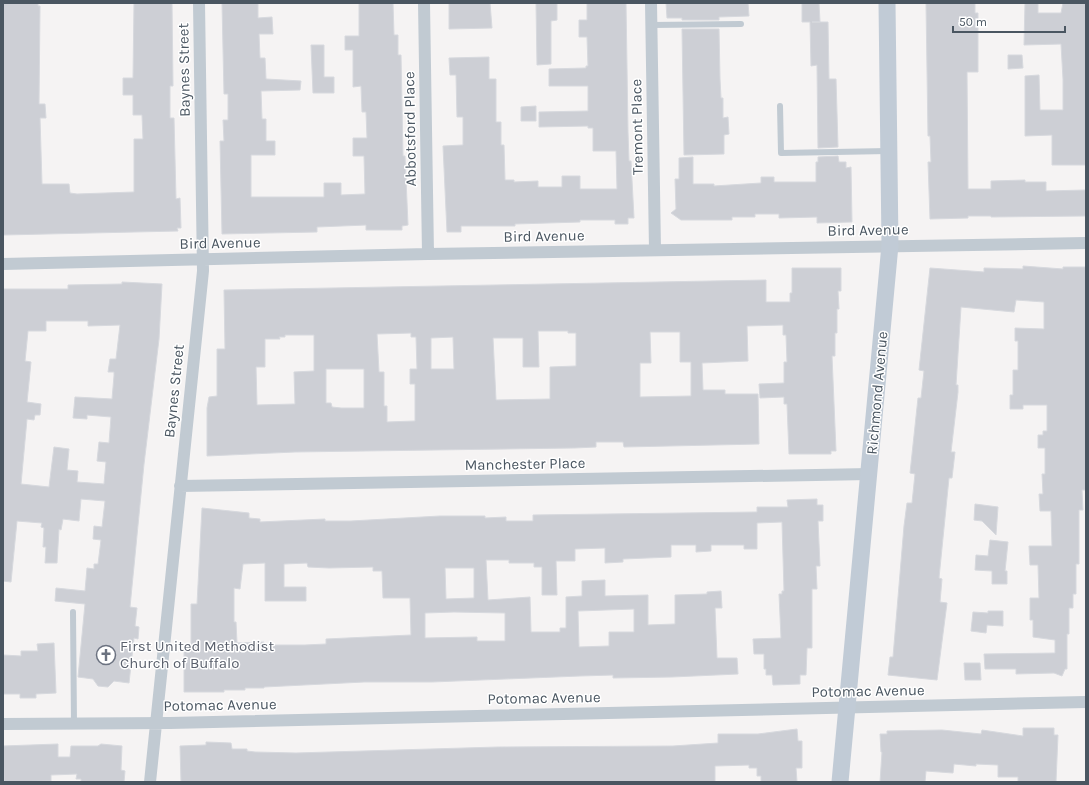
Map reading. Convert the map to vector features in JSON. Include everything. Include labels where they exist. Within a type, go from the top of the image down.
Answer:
[{"type":"street","name":"Baynes Street","points":[[150,782],[203,271],[199,3]]},
{"type":"street","name":"Abbotsford Place","points":[[424,3],[428,254]]},
{"type":"street","name":"Tremont Place","points":[[651,3],[655,250]]},
{"type":"street","name":"Richmond Avenue","points":[[840,782],[870,474],[890,245],[887,3]]},
{"type":"street","name":"Bird Avenue","points":[[3,264],[890,245],[1086,243]]},
{"type":"street","name":"Manchester Place","points":[[180,486],[870,474]]},
{"type":"street","name":"Potomac Avenue","points":[[3,724],[155,723],[1086,702]]},
{"type":"lane","points":[[652,26],[741,24]]},
{"type":"lane","points":[[780,106],[781,152],[889,151]]},
{"type":"lane","points":[[73,612],[74,724]]},
{"type":"building","points":[[3,3],[38,3],[38,6],[40,6],[39,104],[45,104],[46,118],[40,118],[42,184],[69,184],[70,193],[77,194],[134,192],[134,139],[143,139],[142,115],[133,115],[133,95],[123,95],[123,78],[133,78],[134,3],[172,3],[173,86],[170,86],[170,118],[174,118],[176,199],[180,198],[181,228],[177,228],[178,231],[3,235]]},
{"type":"building","points":[[222,3],[258,3],[258,18],[272,17],[273,34],[259,34],[260,58],[265,58],[266,79],[301,81],[300,90],[261,91],[262,119],[266,119],[266,141],[275,141],[275,155],[251,155],[251,197],[324,197],[324,183],[341,183],[341,195],[365,194],[364,156],[353,156],[353,138],[367,138],[366,112],[362,112],[361,86],[353,87],[353,50],[345,50],[345,36],[359,36],[359,3],[393,3],[394,35],[398,35],[398,55],[401,55],[403,156],[405,156],[408,225],[402,226],[402,230],[366,230],[366,225],[317,227],[317,232],[222,234],[220,141],[224,141],[223,120],[228,120],[228,94],[224,94]]},
{"type":"building","points":[[449,3],[490,3],[492,28],[449,29]]},
{"type":"building","points":[[536,3],[557,3],[557,20],[551,21],[551,64],[537,65]]},
{"type":"building","points":[[587,3],[626,3],[629,161],[631,161],[634,218],[628,218],[628,224],[615,224],[615,220],[580,220],[580,222],[515,224],[515,226],[461,226],[461,232],[447,232],[443,146],[463,145],[463,117],[457,117],[456,75],[450,75],[449,58],[489,57],[489,79],[496,79],[496,122],[501,122],[501,145],[504,145],[505,180],[514,180],[514,182],[538,181],[538,187],[562,187],[562,176],[580,176],[580,189],[617,189],[616,151],[593,151],[593,128],[588,128],[588,126],[539,127],[539,112],[588,111],[588,86],[549,86],[549,69],[586,68],[586,66],[588,66],[587,37],[579,37],[579,20],[587,20]]},
{"type":"building","points":[[666,3],[748,3],[749,16],[719,17],[719,20],[682,20],[682,18],[667,18]]},
{"type":"building","points":[[802,3],[819,3],[820,22],[828,22],[829,79],[836,79],[838,147],[818,148],[817,65],[811,66],[810,22],[802,22]]},
{"type":"building","points":[[926,3],[975,3],[975,13],[978,13],[978,72],[967,72],[968,189],[991,189],[991,181],[1025,180],[1025,182],[1046,182],[1046,191],[1086,190],[1086,216],[968,216],[968,218],[930,219],[928,162],[931,162],[930,136],[928,136]]},
{"type":"building","points":[[1025,3],[1038,3],[1038,13],[1061,13],[1063,3],[1086,3],[1086,165],[1052,165],[1052,135],[1025,136],[1025,76],[1039,75],[1040,110],[1063,110],[1063,79],[1061,44],[1024,45]]},
{"type":"building","points":[[682,29],[719,29],[721,98],[723,98],[723,118],[728,117],[729,134],[724,135],[724,154],[684,155]]},
{"type":"building","points":[[311,45],[324,45],[324,77],[334,77],[334,93],[313,93]]},
{"type":"building","points":[[1008,55],[1022,55],[1023,68],[1008,69]]},
{"type":"building","points":[[536,106],[536,121],[521,121],[521,107]]},
{"type":"building","points":[[838,156],[839,162],[846,162],[846,168],[851,167],[852,222],[817,223],[817,217],[779,218],[779,214],[755,214],[755,217],[732,217],[732,220],[681,220],[671,213],[676,209],[675,179],[679,179],[679,158],[693,157],[693,184],[714,184],[714,186],[761,183],[761,177],[774,177],[774,182],[816,182],[816,162],[818,162],[818,157]]},
{"type":"building","points":[[1023,266],[1063,269],[1063,267],[1086,267],[1086,490],[1082,490],[1083,510],[1079,510],[1079,564],[1076,564],[1076,594],[1073,594],[1073,608],[1069,608],[1067,669],[1065,669],[1062,676],[1054,673],[1016,674],[1016,669],[985,669],[984,654],[1055,653],[1055,640],[1033,637],[1033,620],[1030,620],[1030,598],[1039,598],[1038,565],[1030,565],[1029,546],[1052,546],[1051,511],[1040,511],[1039,494],[1043,494],[1042,474],[1045,474],[1045,448],[1038,448],[1038,435],[1043,435],[1043,431],[1047,431],[1047,405],[1023,405],[1023,409],[1010,409],[1010,395],[1013,395],[1013,370],[1018,370],[1018,341],[1015,341],[1015,328],[1044,329],[1044,302],[1016,300],[1014,312],[961,307],[956,385],[958,385],[958,392],[951,452],[955,452],[952,478],[949,478],[939,578],[942,579],[940,602],[947,603],[937,680],[888,675],[890,657],[893,657],[907,503],[912,503],[915,474],[910,473],[918,398],[921,398],[924,371],[919,370],[930,268],[984,272],[984,268],[1023,269]]},
{"type":"building","points":[[792,268],[841,268],[841,291],[838,291],[839,309],[837,309],[837,333],[835,333],[835,356],[832,356],[836,451],[831,451],[831,454],[789,454],[787,404],[784,404],[784,397],[760,398],[759,384],[784,383],[784,362],[787,362],[786,335],[783,335],[783,325],[747,326],[748,361],[702,363],[703,390],[725,390],[725,394],[758,394],[759,444],[624,447],[623,442],[596,442],[596,447],[574,448],[295,452],[207,456],[207,408],[209,397],[217,396],[217,349],[225,349],[224,290],[766,280],[766,302],[790,302],[790,293],[792,293]],"holes":[[[538,331],[568,331],[568,333],[576,333],[576,366],[550,367],[550,399],[496,400],[493,338],[523,338],[523,367],[539,367]],[[650,332],[680,332],[680,362],[691,362],[691,396],[640,397],[640,363],[651,363]],[[411,333],[411,337],[416,337],[417,369],[410,369],[410,384],[415,384],[415,421],[387,422],[387,406],[384,406],[384,372],[379,372],[377,334]],[[285,335],[314,335],[314,371],[294,372],[295,404],[257,405],[256,367],[265,367],[265,339],[280,339],[279,337],[285,337]],[[453,337],[454,369],[431,369],[431,338]],[[326,369],[364,369],[364,408],[332,407],[331,403],[326,403]]]},
{"type":"building","points":[[122,282],[162,284],[159,339],[144,464],[130,607],[137,608],[135,626],[139,627],[138,639],[134,638],[129,683],[114,681],[108,687],[98,686],[93,679],[78,677],[85,604],[55,601],[56,588],[85,591],[87,568],[94,569],[94,564],[98,564],[101,540],[93,539],[94,526],[102,527],[105,501],[81,499],[79,521],[63,519],[61,530],[59,529],[57,563],[45,563],[46,547],[43,547],[44,528],[41,527],[42,523],[17,521],[11,582],[3,581],[3,289],[68,289],[68,285],[122,284]],"holes":[[[46,321],[88,321],[88,326],[120,325],[116,359],[110,359],[108,372],[114,372],[112,399],[75,397],[73,418],[87,419],[87,415],[111,417],[109,443],[99,442],[97,461],[106,462],[104,484],[77,482],[78,471],[67,470],[69,449],[54,447],[49,487],[21,484],[27,419],[34,420],[35,415],[40,415],[41,404],[27,402],[31,362],[25,361],[28,331],[46,331]]]},
{"type":"building","points":[[817,499],[817,505],[823,505],[823,521],[818,521],[820,566],[816,566],[817,589],[812,589],[812,648],[807,648],[806,675],[800,675],[800,684],[773,685],[772,675],[766,675],[766,669],[764,669],[764,654],[754,654],[753,639],[781,638],[779,594],[782,594],[782,591],[784,591],[782,522],[757,523],[757,549],[744,549],[744,545],[711,545],[711,551],[696,552],[696,545],[671,545],[671,557],[623,559],[623,562],[605,563],[605,548],[575,549],[575,561],[556,561],[557,595],[542,595],[542,567],[534,567],[534,563],[509,563],[509,560],[486,560],[488,600],[530,597],[531,632],[560,632],[560,628],[566,628],[566,597],[582,596],[582,581],[605,580],[605,596],[648,595],[648,625],[675,624],[675,595],[707,594],[707,592],[721,591],[722,608],[715,608],[717,658],[737,658],[738,674],[613,678],[613,675],[432,682],[364,682],[245,688],[245,690],[224,690],[224,692],[184,692],[184,650],[191,650],[191,604],[197,604],[202,508],[249,513],[249,518],[260,519],[260,522],[325,519],[325,521],[351,521],[440,516],[485,516],[485,518],[506,517],[506,521],[533,521],[533,515],[757,512],[757,507],[788,507],[787,500]],"holes":[[[265,563],[265,601],[306,601],[306,587],[284,587],[284,564],[307,563],[308,567],[329,568],[373,567],[373,571],[382,571],[383,598],[410,598],[411,635],[326,639],[326,644],[305,645],[264,645],[264,642],[237,643],[236,622],[234,622],[234,588],[240,589],[243,564]],[[445,568],[474,568],[474,598],[446,599]],[[634,609],[634,632],[609,632],[609,646],[579,647],[578,611]],[[425,613],[505,613],[505,641],[477,641],[477,637],[425,638]]]},
{"type":"building","points":[[975,504],[998,507],[996,535],[982,521],[974,520]]},
{"type":"building","points":[[990,540],[1008,542],[1005,571],[1007,571],[1007,584],[992,584],[992,571],[975,570],[976,555],[988,556]]},
{"type":"building","points":[[988,611],[1003,611],[1003,626],[987,625],[986,633],[971,631],[973,612],[988,613]]},
{"type":"building","points":[[54,643],[56,693],[36,694],[36,698],[20,698],[20,694],[3,694],[3,655],[21,656],[21,651],[38,651],[37,644]]},
{"type":"building","points":[[964,663],[980,663],[981,680],[965,680]]},
{"type":"building","points":[[1023,728],[1054,728],[1054,735],[1058,735],[1056,782],[1018,782],[1018,777],[998,777],[998,765],[976,764],[976,766],[954,764],[953,773],[926,771],[925,782],[880,782],[882,752],[880,734],[887,734],[887,731],[942,730],[981,734],[982,730],[1023,736]]},
{"type":"building","points":[[797,729],[798,741],[802,741],[802,768],[796,768],[797,782],[761,782],[761,776],[757,776],[757,768],[749,768],[749,765],[715,766],[715,782],[181,782],[180,746],[206,745],[206,742],[231,743],[232,749],[247,749],[247,751],[255,752],[296,753],[498,747],[673,746],[718,743],[718,734],[758,734]]},
{"type":"building","points":[[58,744],[58,757],[70,757],[71,746],[98,746],[101,744],[122,746],[121,770],[125,771],[124,782],[81,782],[81,779],[76,779],[77,774],[51,775],[51,781],[4,782],[3,746]]},
{"type":"place","name":"First United Methodist Church of Buffalo","points":[[106,655]]}]
